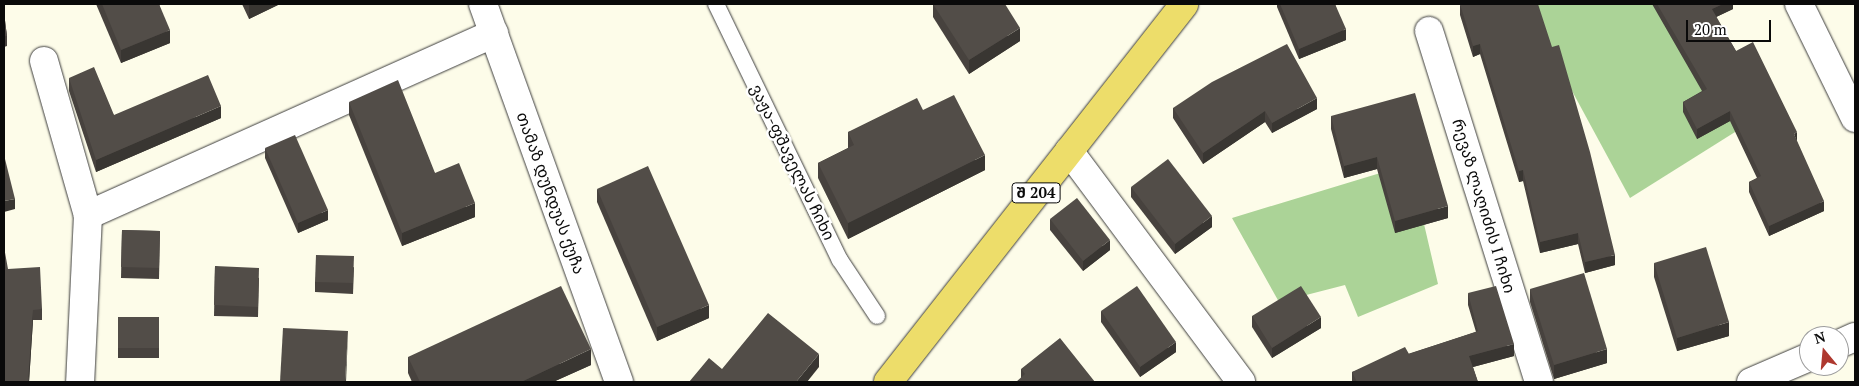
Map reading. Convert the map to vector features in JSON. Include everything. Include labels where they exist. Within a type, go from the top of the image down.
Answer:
[{"type":"main road","name":"შ 204","points":[[888,382],[1184,4]]},
{"type":"street","name":"თამაზ დუნდუას ქუჩა","points":[[482,4],[619,382]]},
{"type":"street","points":[[1799,4],[1855,118]]},
{"type":"street","name":"რევაზ ლაღიძის I ჩიხი","points":[[1429,31],[1539,382]]},
{"type":"street","points":[[88,214],[494,33]]},
{"type":"street","points":[[44,61],[88,214],[80,382]]},
{"type":"street","points":[[1069,151],[1241,382]]},
{"type":"street","points":[[1751,382],[1799,361]]},
{"type":"lane","name":"ვაჟა-ფშაველას ჩიხი","points":[[716,4],[840,260],[878,316]]},
{"type":"green space","points":[[1531,4],[1677,4],[1751,122],[1630,198],[1526,6]]},
{"type":"green space","points":[[1410,164],[1438,284],[1358,317],[1345,285],[1279,302],[1232,218]]},
{"type":"building","points":[[102,4],[159,4],[170,30],[121,50]]},
{"type":"building","points":[[933,4],[1005,4],[1020,28],[969,60]]},
{"type":"building","points":[[1280,4],[1335,4],[1346,29],[1299,49]]},
{"type":"building","points":[[1460,4],[1538,4],[1552,47],[1559,45],[1590,152],[1615,255],[1585,262],[1578,233],[1540,242],[1523,170],[1519,171],[1480,44],[1473,46]]},
{"type":"building","points":[[1657,4],[1723,4],[1712,9],[1736,51],[1753,42],[1797,132],[1794,134],[1824,201],[1769,226],[1749,182],[1761,176],[1730,111],[1697,129],[1683,102],[1707,89]]},
{"type":"building","points":[[4,13],[7,36],[4,36]]},
{"type":"building","points":[[1287,44],[1317,98],[1272,123],[1265,111],[1203,153],[1173,108],[1212,82]]},
{"type":"building","points":[[94,67],[114,115],[208,75],[221,106],[96,160],[69,78]]},
{"type":"building","points":[[398,80],[435,173],[459,163],[475,203],[402,233],[349,102]]},
{"type":"building","points":[[1415,93],[1448,206],[1395,221],[1377,157],[1344,166],[1331,116]]},
{"type":"building","points":[[954,95],[985,155],[848,223],[818,163],[854,145],[848,132],[917,98],[923,110]]},
{"type":"building","points":[[295,135],[328,210],[298,223],[265,148]]},
{"type":"building","points":[[4,155],[15,199],[4,201]]},
{"type":"building","points":[[1168,159],[1212,216],[1175,244],[1131,187]]},
{"type":"building","points":[[648,166],[709,305],[657,327],[597,189]]},
{"type":"building","points":[[1077,198],[1110,240],[1083,261],[1050,219]]},
{"type":"building","points":[[122,230],[160,231],[159,268],[121,267]]},
{"type":"building","points":[[4,247],[8,269],[40,267],[42,309],[33,310],[28,382],[4,382]]},
{"type":"building","points":[[1706,247],[1729,322],[1677,338],[1654,263]]},
{"type":"building","points":[[316,255],[354,256],[353,283],[315,282]]},
{"type":"building","points":[[215,266],[259,268],[258,307],[214,305]]},
{"type":"building","points":[[1584,273],[1607,349],[1554,365],[1530,289]]},
{"type":"building","points":[[561,286],[591,349],[521,382],[420,382],[408,357]]},
{"type":"building","points":[[1137,286],[1176,342],[1140,367],[1101,311]]},
{"type":"building","points":[[1301,286],[1321,317],[1272,348],[1252,316]]},
{"type":"building","points":[[1496,286],[1514,344],[1469,356],[1478,382],[1357,382],[1352,372],[1405,347],[1409,354],[1478,331],[1468,293]]},
{"type":"building","points":[[768,313],[819,354],[796,382],[689,382],[709,358],[722,369]]},
{"type":"building","points":[[118,317],[159,317],[159,348],[118,348]]},
{"type":"building","points":[[283,328],[348,331],[345,382],[280,382]]},
{"type":"building","points":[[1060,338],[1095,382],[1016,382],[1025,374],[1021,369]]}]
